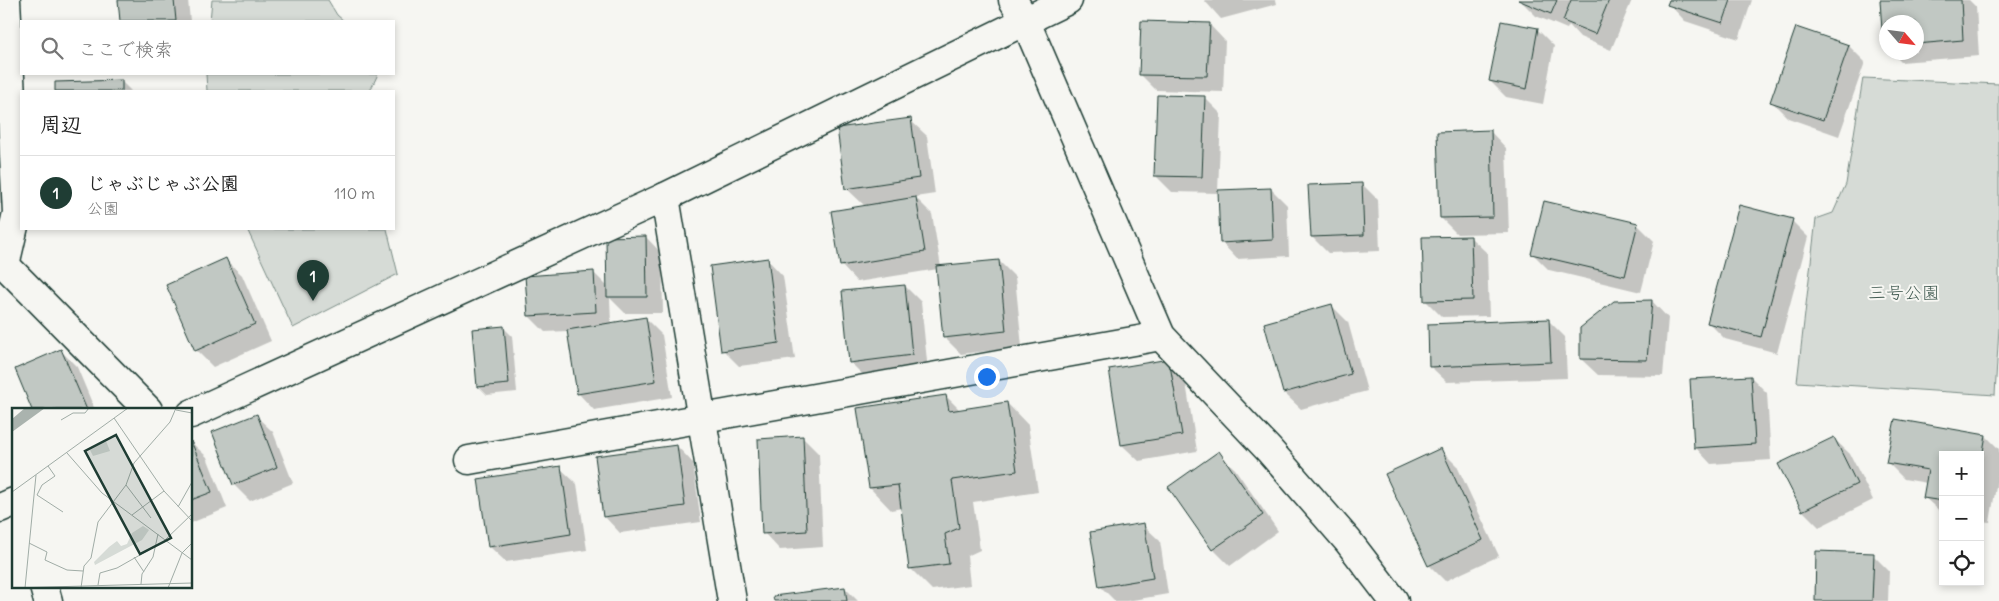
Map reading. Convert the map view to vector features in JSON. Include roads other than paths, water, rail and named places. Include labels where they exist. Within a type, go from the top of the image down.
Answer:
[{"type":"street","points":[[6,0],[17,213],[2,265],[146,408]]},
{"type":"street","points":[[192,414],[665,197],[1019,10],[1068,0]]},
{"type":"street","points":[[1019,10],[1161,336],[1269,450],[1348,541],[1394,601]]},
{"type":"street","points":[[665,197],[732,601]]},
{"type":"street","points":[[469,460],[1161,336]]},
{"type":"street","points":[[0,508],[12,503]]},
{"type":"street","points":[[44,588],[48,601]]},
{"type":"place","name":"じゃぶじゃぶ公園","points":[[313,301]]},
{"type":"park label","name":"三号公園","points":[[1904,293]]}]
